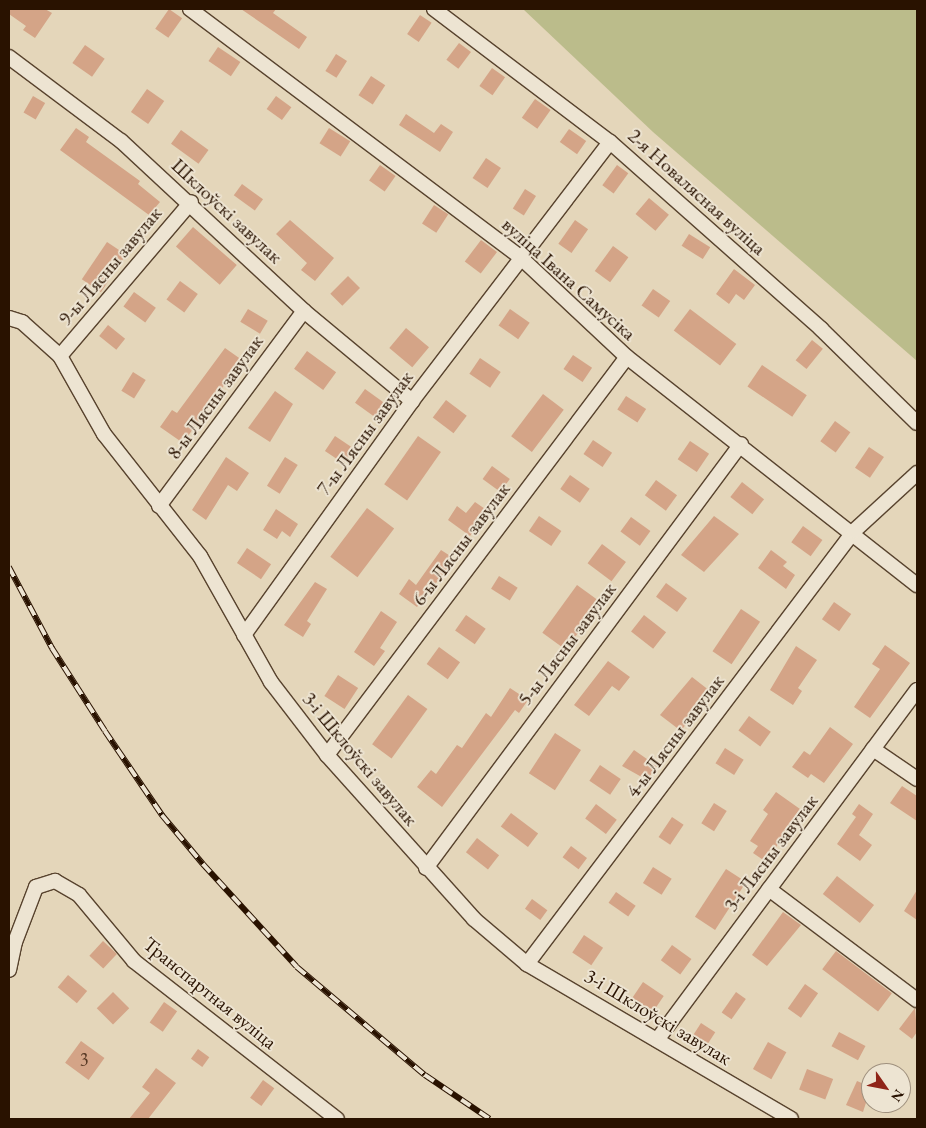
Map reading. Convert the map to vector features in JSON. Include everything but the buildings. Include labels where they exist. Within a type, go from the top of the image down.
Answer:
[{"type":"street","name":"вуліца Івана Самусіка","points":[[190,9],[520,257],[627,357],[854,532],[917,585]]},
{"type":"street","name":"2-я Новалясная вуліца","points":[[434,9],[610,142],[821,329],[917,423]]},
{"type":"street","name":"Шклоўскі завулак","points":[[9,57],[121,141],[191,202],[304,311],[412,401]]},
{"type":"street","name":"7-ы Лясны завулак","points":[[244,635],[412,401],[520,257],[610,142]]},
{"type":"street","name":"9-ы Лясны завулак","points":[[60,356],[191,202]]},
{"type":"street","name":"8-ы Лясны завулак","points":[[159,506],[304,311]]},
{"type":"street","name":"3-і Шклоўскі завулак","points":[[9,318],[22,322],[60,356],[104,434],[200,556],[271,682],[327,755],[426,868],[474,919],[527,964],[791,1119]]},
{"type":"street","name":"6-ы Лясны завулак","points":[[327,755],[627,357]]},
{"type":"street","name":"5-ы Лясны завулак","points":[[426,868],[741,444]]},
{"type":"street","name":"4-ы Лясны завулак","points":[[527,964],[854,532],[917,473]]},
{"type":"street","name":"3-і Лясны завулак","points":[[656,1040],[917,690]]},
{"type":"street","points":[[873,749],[917,779]]},
{"type":"street","name":"Транспартная вуліца","points":[[9,970],[15,942],[36,887],[55,882],[79,895],[134,961],[337,1119]]},
{"type":"street","points":[[769,889],[917,1000]]},
{"type":"green space","points":[[523,9],[917,9],[917,361],[653,132]]},
{"type":"railway","points":[[9,567],[52,648],[105,731],[162,815],[203,864],[297,967],[425,1075],[490,1119]]}]
